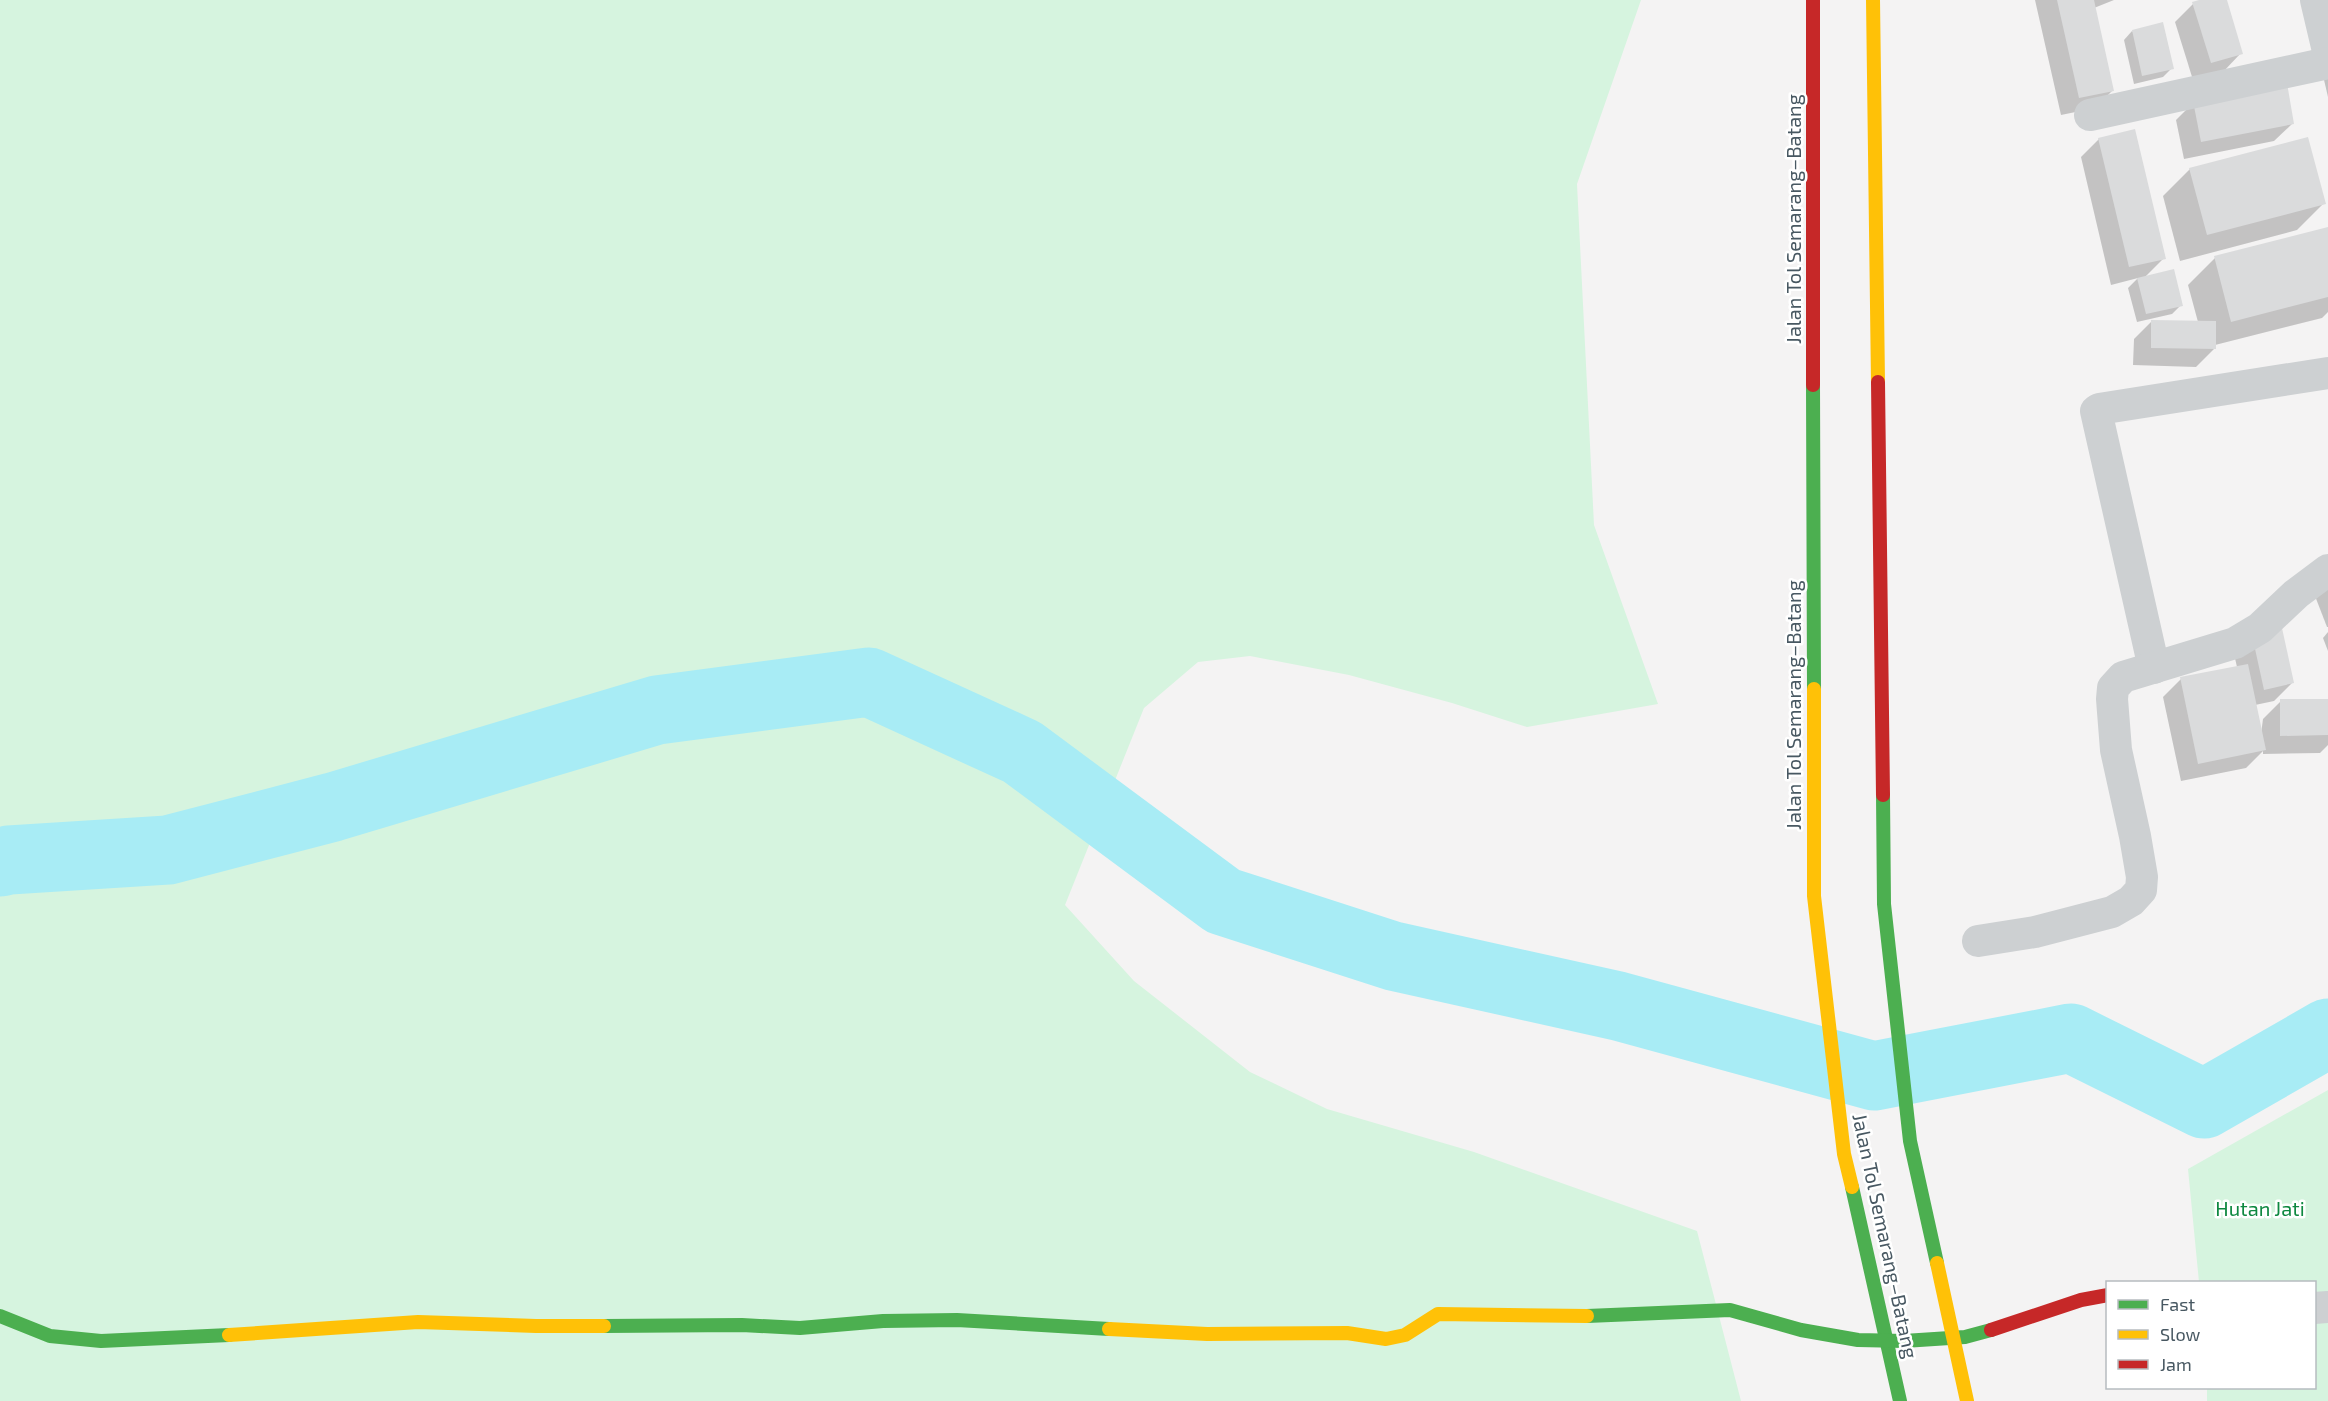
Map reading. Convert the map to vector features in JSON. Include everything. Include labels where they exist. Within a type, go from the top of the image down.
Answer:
[{"type":"main road","name":"Jalan Tol Semarang–Batang","points":[[1813,0],[1814,896],[1844,1154],[1900,1401]]},
{"type":"main road","points":[[1872,0],[1884,904],[1910,1141],[1966,1395]]},
{"type":"main road","points":[[0,1316],[50,1336],[101,1341],[267,1333],[418,1322],[536,1326],[731,1324],[800,1328],[883,1321],[957,1320],[1208,1334],[1347,1333],[1386,1339],[1405,1335],[1438,1314],[1576,1316],[1730,1310],[1801,1330],[1858,1340],[1904,1341],[1965,1337],[2018,1322],[2081,1300],[2106,1295]]},
{"type":"street","points":[[2316,0],[2328,51]]},
{"type":"street","points":[[2090,115],[2328,63]]},
{"type":"street","points":[[2153,665],[2096,411],[2328,372]]},
{"type":"street","points":[[1978,941],[2035,932],[2112,912],[2131,901],[2141,890],[2142,878],[2116,750],[2113,688],[2123,677],[2153,665],[2235,643],[2260,628],[2296,594],[2328,570]]},
{"type":"green space","points":[[0,0],[1641,0],[1577,184],[1594,525],[1658,704],[1527,727],[1452,703],[1349,675],[1250,656],[1198,662],[1144,708],[1065,905],[1134,981],[1250,1072],[1327,1109],[1474,1152],[1697,1231],[1741,1401],[0,1401]]},
{"type":"green space","name":"Hutan Jati","points":[[2328,1090],[2328,1401],[2207,1401],[2207,1389],[2316,1389],[2316,1281],[2199,1281],[2188,1169]]},
{"type":"building","points":[[2057,0],[2094,0],[2114,91],[2079,98]]},
{"type":"building","points":[[2227,0],[2243,54],[2211,63],[2192,2]]},
{"type":"building","points":[[2163,22],[2174,69],[2142,76],[2132,30]]},
{"type":"building","points":[[2287,83],[2294,124],[2201,142],[2193,101]]},
{"type":"building","points":[[2135,129],[2166,259],[2129,267],[2098,138]]},
{"type":"building","points":[[2308,137],[2326,204],[2207,235],[2189,168]]},
{"type":"building","points":[[2328,227],[2328,297],[2231,322],[2214,256]]},
{"type":"building","points":[[2174,269],[2183,306],[2146,314],[2137,278]]},
{"type":"building","points":[[2151,320],[2216,321],[2216,349],[2151,348]]},
{"type":"building","points":[[2282,628],[2294,683],[2264,690],[2252,635]]},
{"type":"building","points":[[2248,664],[2266,750],[2198,764],[2180,677]]},
{"type":"building","points":[[2280,699],[2328,699],[2328,735],[2280,736]]},
{"type":"waterway","points":[[0,862],[168,850],[333,807],[657,710],[869,682],[1022,752],[1223,901],[1393,956],[1618,1006],[1874,1076],[2071,1038],[2204,1104],[2328,1033]]},
{"type":"traffic: fast","points":[[1813,385],[1814,689]]},
{"type":"traffic: fast","points":[[1883,795],[1884,904],[1910,1141],[1937,1263]]},
{"type":"traffic: fast","points":[[1852,1187],[1900,1401]]},
{"type":"traffic: fast","points":[[1587,1316],[1730,1310],[1801,1330],[1858,1340],[1904,1341],[1965,1337],[1991,1330]]},
{"type":"traffic: fast","points":[[0,1316],[50,1336],[101,1341],[229,1335]]},
{"type":"traffic: fast","points":[[604,1326],[742,1325],[800,1328],[883,1321],[957,1320],[1109,1329]]},
{"type":"traffic: slow","points":[[1873,0],[1878,382]]},
{"type":"traffic: slow","points":[[1814,689],[1814,896],[1844,1154],[1852,1187]]},
{"type":"traffic: slow","points":[[1937,1263],[1967,1401]]},
{"type":"traffic: slow","points":[[1109,1329],[1207,1334],[1347,1333],[1386,1339],[1405,1335],[1438,1314],[1587,1316]]},
{"type":"traffic: slow","points":[[229,1335],[418,1322],[604,1326]]},
{"type":"traffic: jam","points":[[1813,0],[1813,385]]},
{"type":"traffic: jam","points":[[1878,382],[1883,795]]},
{"type":"traffic: jam","points":[[1991,1330],[2081,1300],[2106,1295]]}]
